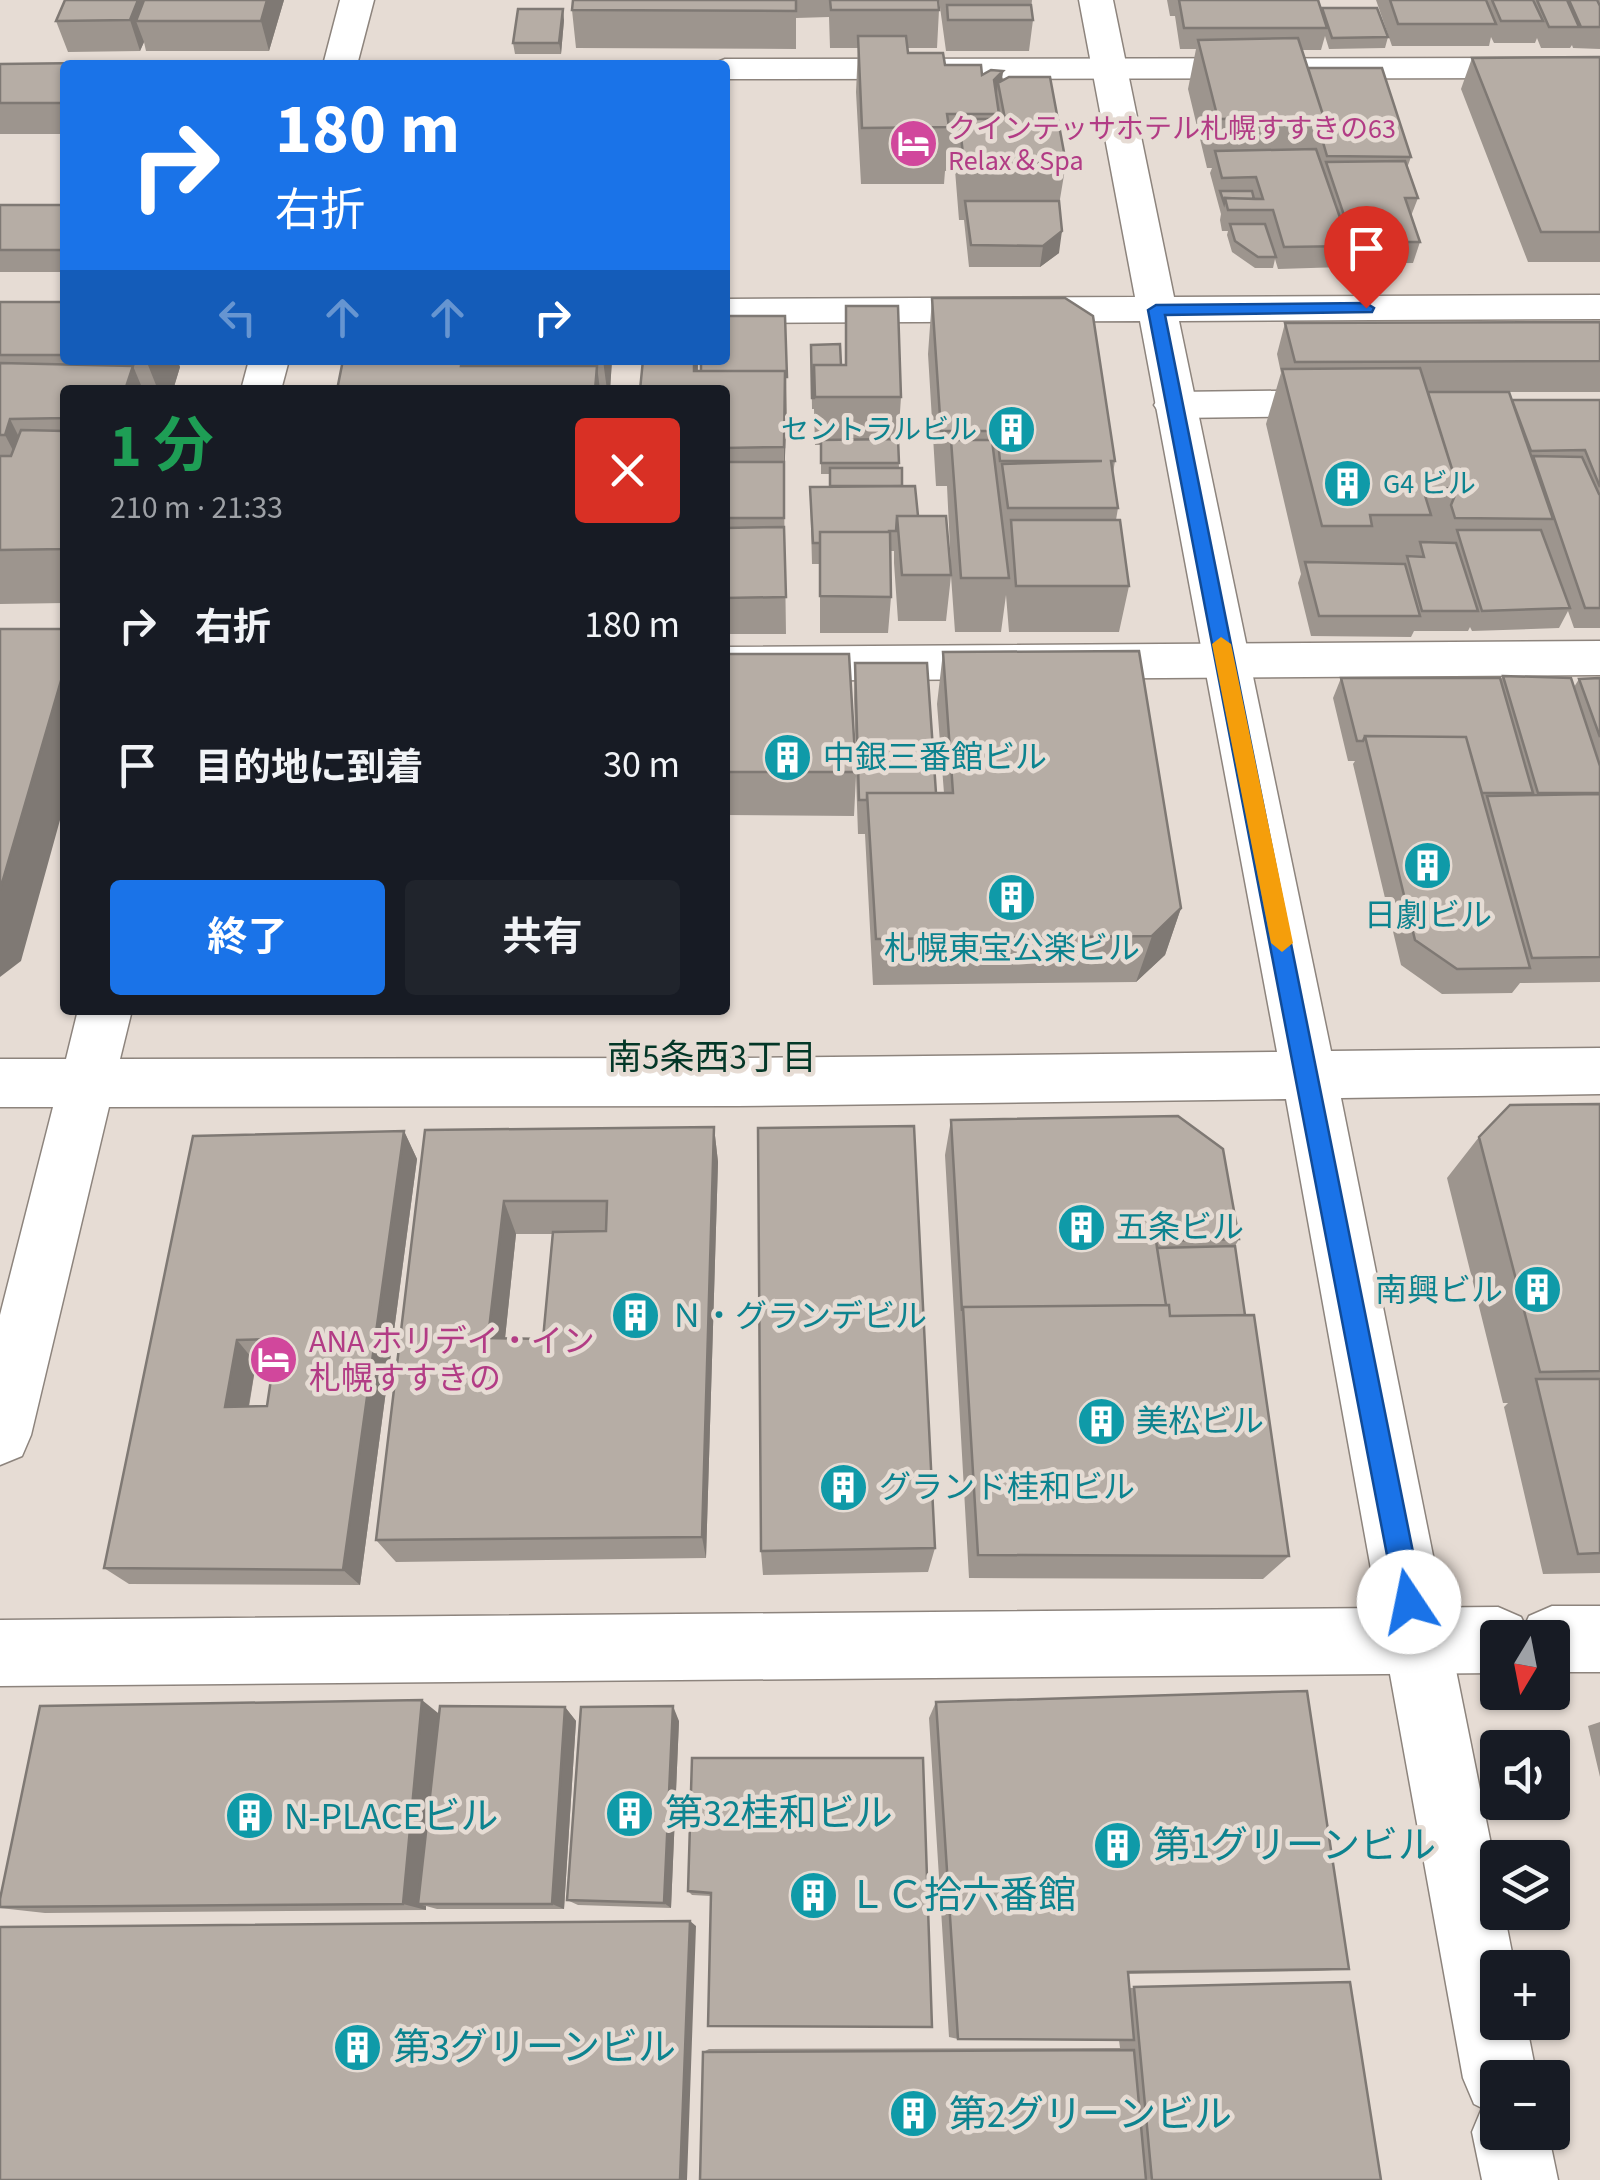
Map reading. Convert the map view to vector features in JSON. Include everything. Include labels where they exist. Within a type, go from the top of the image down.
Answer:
[{"type":"street","points":[[341,60],[357,0]]},
{"type":"street","points":[[1096,0],[1309,1076],[1497,2060]]},
{"type":"street","points":[[730,70],[1600,68]]},
{"type":"street","points":[[730,312],[1600,307]]},
{"type":"street","points":[[1175,405],[1381,403]]},
{"type":"street","points":[[730,664],[1600,658]]},
{"type":"street","points":[[0,1436],[104,1015]]},
{"type":"street","points":[[0,1083],[737,1082],[1600,1071]]},
{"type":"street","points":[[1570,1639],[1600,1639]]},
{"type":"street","points":[[0,1652],[1480,1640]]},
{"type":"street","points":[[1514,2150],[1520,2180]]},
{"type":"building","points":[[65,0],[138,0],[130,20],[56,21]]},
{"type":"building","points":[[144,0],[267,0],[261,21],[136,21]]},
{"type":"building","points":[[573,0],[796,0],[796,11],[572,10]]},
{"type":"building","points":[[830,0],[938,0],[939,10],[831,10]]},
{"type":"building","points":[[1179,0],[1318,0],[1327,28],[1184,28]]},
{"type":"building","points":[[1390,0],[1486,0],[1496,24],[1398,24]]},
{"type":"building","points":[[1492,0],[1533,0],[1543,21],[1501,21]]},
{"type":"building","points":[[1537,0],[1567,0],[1579,27],[1549,27]]},
{"type":"building","points":[[1569,0],[1597,0],[1600,27],[1581,27]]},
{"type":"building","points":[[947,5],[1031,5],[1033,20],[948,20]]},
{"type":"building","points":[[1322,8],[1377,8],[1388,37],[1332,38]]},
{"type":"building","points":[[518,9],[563,9],[559,43],[513,43]]},
{"type":"building","points":[[858,36],[906,36],[908,53],[943,53],[945,65],[981,65],[982,75],[991,70],[1003,71],[994,80],[999,114],[947,114],[949,127],[862,128]]},
{"type":"building","points":[[1298,38],[1324,118],[1218,119],[1198,40]]},
{"type":"building","points":[[1600,57],[1600,232],[1541,232],[1472,58]]},
{"type":"building","points":[[60,63],[60,103],[0,103],[0,64]]},
{"type":"building","points":[[1308,68],[1382,68],[1411,157],[1327,156],[1320,132],[1324,118]]},
{"type":"building","points":[[1009,77],[1050,77],[1066,163],[964,163],[959,119],[1005,119],[998,83]]},
{"type":"building","points":[[1316,149],[1350,246],[1284,247],[1273,210],[1228,210],[1225,198],[1263,199],[1256,177],[1222,178],[1215,151]]},
{"type":"building","points":[[1405,161],[1418,198],[1405,198],[1420,242],[1353,242],[1326,162]]},
{"type":"building","points":[[1220,191],[1252,191],[1254,199],[1225,198],[1224,203]]},
{"type":"building","points":[[965,201],[1059,201],[1062,231],[1043,246],[971,245]]},
{"type":"building","points":[[0,205],[60,205],[60,250],[0,250]]},
{"type":"building","points":[[1230,224],[1265,224],[1276,257],[1258,257],[1235,241]]},
{"type":"building","name":"セントラルビル","points":[[932,298],[1065,298],[1093,316],[1115,461],[1111,461],[1118,508],[1008,508],[1002,464],[1102,461],[1000,461],[997,431],[941,431]]},
{"type":"building","points":[[0,302],[60,302],[60,355],[0,355]]},
{"type":"building","points":[[846,306],[898,306],[901,397],[815,397],[814,365],[846,365]]},
{"type":"building","points":[[730,316],[785,316],[787,377],[785,371],[701,371],[701,365],[730,365]]},
{"type":"building","points":[[1600,322],[1600,361],[1295,362],[1285,323]]},
{"type":"building","points":[[840,344],[841,365],[814,365],[812,398],[811,345]]},
{"type":"building","points":[[0,363],[133,366],[127,385],[60,385],[60,418],[10,419],[5,435],[0,435]]},
{"type":"building","points":[[342,365],[597,366],[595,385],[338,385]]},
{"type":"building","points":[[642,365],[694,365],[694,371],[785,371],[784,447],[730,448],[730,385],[640,385]]},
{"type":"building","points":[[1420,368],[1458,488],[1423,489],[1431,515],[1370,515],[1372,526],[1322,526],[1282,369]]},
{"type":"building","points":[[1428,392],[1509,392],[1553,519],[1455,518],[1451,505],[1458,488]]},
{"type":"building","points":[[1512,400],[1600,400],[1600,487],[1585,450],[1531,451]]},
{"type":"building","points":[[21,430],[60,431],[60,549],[0,550],[0,456],[11,456]]},
{"type":"building","points":[[898,439],[899,463],[821,463],[821,440]]},
{"type":"building","points":[[951,440],[992,440],[1009,578],[961,578]]},
{"type":"building","points":[[1533,456],[1582,457],[1600,494],[1600,608],[1585,608]]},
{"type":"building","points":[[730,462],[784,462],[784,518],[730,518]]},
{"type":"building","points":[[830,468],[902,468],[902,486],[830,486]]},
{"type":"building","points":[[915,486],[918,516],[897,516],[896,531],[820,532],[820,543],[813,543],[810,487]]},
{"type":"building","points":[[897,516],[946,516],[951,575],[902,575]]},
{"type":"building","points":[[1011,520],[1120,520],[1129,586],[1016,586]]},
{"type":"building","points":[[784,527],[786,597],[730,598],[730,528]]},
{"type":"building","points":[[1457,530],[1541,530],[1570,608],[1482,611]]},
{"type":"building","points":[[820,532],[890,532],[891,597],[820,596]]},
{"type":"building","points":[[1420,542],[1456,543],[1478,611],[1422,611],[1407,556],[1424,557]]},
{"type":"building","points":[[1305,562],[1405,564],[1420,616],[1319,616]]},
{"type":"building","points":[[0,629],[60,629],[60,684],[0,890]]},
{"type":"building","name":"札幌東宝公楽ビル","points":[[1139,651],[1181,908],[1152,936],[876,939],[867,793],[953,793],[943,652]]},
{"type":"building","points":[[730,654],[849,654],[856,772],[730,772]]},
{"type":"building","points":[[855,663],[927,663],[936,793],[867,793],[867,800],[859,800]]},
{"type":"building","points":[[1503,676],[1571,678],[1600,766],[1600,793],[1538,793]]},
{"type":"building","points":[[1341,678],[1500,678],[1533,793],[1482,793],[1466,737],[1365,736],[1363,741],[1357,741]]},
{"type":"building","points":[[1600,678],[1600,737],[1579,679]]},
{"type":"building","name":"日劇ビル","points":[[1365,736],[1466,737],[1530,968],[1457,969],[1415,940]]},
{"type":"building","points":[[1600,794],[1600,957],[1532,958],[1487,796]]},
{"type":"building","name":"南興ビル","points":[[1600,1104],[1600,1371],[1540,1372],[1479,1137],[1510,1105]]},
{"type":"building","name":"五条ビル","points":[[1178,1116],[1223,1149],[1239,1239],[1156,1241],[1166,1305],[963,1307],[962,1311],[951,1120]]},
{"type":"building","points":[[914,1126],[935,1548],[761,1551],[758,1128]]},
{"type":"building","name":"Ｎ・グランデビル","points":[[714,1127],[702,1537],[376,1540],[425,1130]],"holes":[[[504,1201],[607,1201],[606,1231],[553,1232],[543,1339],[488,1338]]]},
{"type":"building","points":[[404,1131],[343,1570],[104,1568],[193,1136]],"holes":[[[277,1339],[267,1406],[225,1407],[237,1340]]]},
{"type":"building","points":[[1235,1246],[1245,1315],[1170,1316],[1157,1248]]},
{"type":"building","name":"美松ビル","points":[[1169,1305],[1170,1316],[1254,1315],[1289,1556],[978,1555],[963,1307]]},
{"type":"building","points":[[1536,1379],[1600,1379],[1600,1553],[1578,1554]]},
{"type":"building","name":"第1グリーンビル","points":[[1307,1691],[1349,1969],[1128,1972],[1134,2040],[958,2039],[936,1702]]},
{"type":"building","name":"N-PLACEビル","points":[[422,1700],[403,1904],[0,1907],[40,1706]]},
{"type":"building","points":[[440,1706],[565,1707],[552,1904],[418,1904]]},
{"type":"building","name":"第32桂和ビル","points":[[673,1706],[664,1903],[567,1900],[581,1707]]},
{"type":"building","name":"ＬＣ拾六番館","points":[[692,1758],[923,1758],[932,2027],[708,2026],[711,1893],[688,1891]]},
{"type":"building","name":"第3グリーンビル","points":[[690,1921],[680,2180],[0,2180],[0,1927]]},
{"type":"building","points":[[1350,1982],[1381,2180],[1152,2180],[1134,1987]]},
{"type":"building","name":"第2グリーンビル","points":[[1134,2050],[1146,2180],[700,2180],[703,2052]]},
{"type":"slow traffic","points":[[1221,644],[1282,943]]},
{"type":"place","name":"クインテッサホテル札幌すすきの63 Relax＆Spa","points":[[913,144]]},
{"type":"place","name":"セントラルビル","points":[[1012,429]]},
{"type":"place","name":"G4 ビル","points":[[1348,483]]},
{"type":"place","name":"中銀三番館ビル","points":[[788,757]]},
{"type":"place","name":"日劇ビル","points":[[1428,865]]},
{"type":"place","name":"札幌東宝公楽ビル","points":[[1012,898]]},
{"type":"place","name":"五条ビル","points":[[1081,1227]]},
{"type":"place","name":"南興ビル","points":[[1538,1290]]},
{"type":"place","name":"Ｎ・グランデビル","points":[[636,1316]]},
{"type":"place","name":"ANA ホリデイ・イン 札幌すすきの","points":[[274,1359]]},
{"type":"place","name":"美松ビル","points":[[1101,1421]]},
{"type":"place","name":"グランド桂和ビル","points":[[844,1487]]},
{"type":"place","name":"第32桂和ビル","points":[[630,1813]]},
{"type":"place","name":"N-PLACEビル","points":[[249,1816]]},
{"type":"place","name":"第1グリーンビル","points":[[1118,1845]]},
{"type":"place","name":"ＬＣ拾六番館","points":[[813,1895]]},
{"type":"place","name":"第3グリーンビル","points":[[358,2047]]},
{"type":"place","name":"第2グリーンビル","points":[[914,2114]]},
{"type":"district","name":"南5条西3丁目","points":[[712,1057]]},
{"type":"route","points":[[1366,308],[1156,310],[1409,1602]]}]
